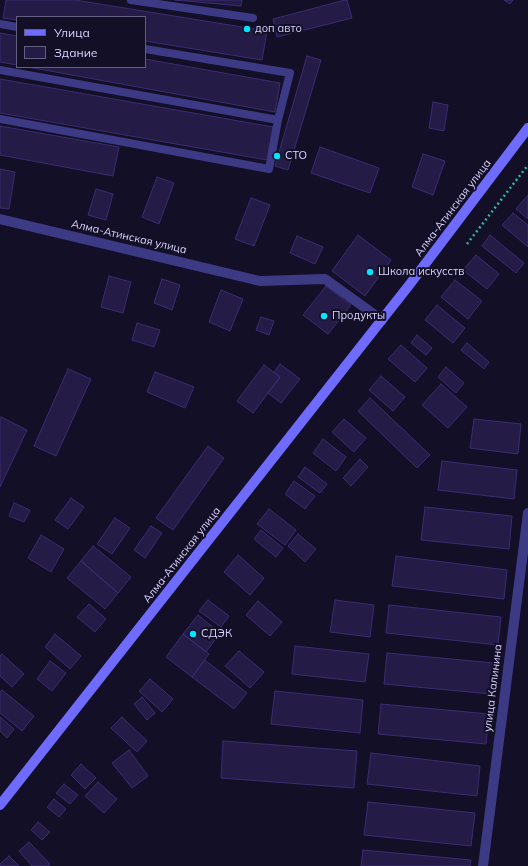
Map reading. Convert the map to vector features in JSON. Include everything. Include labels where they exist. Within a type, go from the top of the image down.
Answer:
[{"type":"main road","name":"Алма-Атинская улица","points":[[0,805],[382,320],[528,128]]},
{"type":"street","name":"Алма-Атинская улица","points":[[0,219],[260,281],[325,279],[382,320]]},
{"type":"street","name":"улица Калинина","points":[[483,866],[524,578],[528,513]]},
{"type":"lane","points":[[132,0],[253,18]]},
{"type":"lane","points":[[0,24],[16,27]]},
{"type":"lane","points":[[0,119],[269,169],[278,120],[290,73],[146,49]]},
{"type":"lane","points":[[0,70],[278,120]]},
{"type":"path","points":[[467,244],[528,165]]},
{"type":"building","points":[[6,0],[75,0],[267,31],[262,60],[146,41],[146,16],[16,16],[16,20],[3,18]]},
{"type":"building","points":[[175,0],[242,0],[241,6]]},
{"type":"building","points":[[347,0],[352,18],[277,37],[273,19]]},
{"type":"building","points":[[504,0],[513,0],[510,4]]},
{"type":"building","points":[[0,33],[16,36],[16,65],[0,62]]},
{"type":"building","points":[[307,56],[321,60],[288,170],[275,166]]},
{"type":"building","points":[[146,59],[280,83],[275,112],[33,68],[146,68]]},
{"type":"building","points":[[0,79],[273,127],[267,160],[0,113]]},
{"type":"building","points":[[433,102],[448,105],[444,131],[429,128]]},
{"type":"building","points":[[0,126],[119,147],[113,176],[0,155]]},
{"type":"building","points":[[320,147],[379,168],[370,193],[311,173]]},
{"type":"building","points":[[423,154],[445,161],[433,195],[412,187]]},
{"type":"building","points":[[0,169],[15,172],[9,209],[0,208]]},
{"type":"building","points":[[157,177],[174,183],[159,224],[142,217]]},
{"type":"building","points":[[96,189],[113,194],[106,220],[88,215]]},
{"type":"building","points":[[528,195],[528,219],[516,209]]},
{"type":"building","points":[[251,198],[270,205],[254,246],[235,239]]},
{"type":"building","points":[[513,213],[528,225],[528,247],[502,225]]},
{"type":"building","points":[[358,235],[391,260],[365,296],[332,271]]},
{"type":"building","points":[[490,235],[524,263],[516,273],[482,246]]},
{"type":"building","points":[[297,236],[323,247],[315,264],[290,253]]},
{"type":"building","points":[[476,255],[499,274],[487,289],[463,270]]},
{"type":"building","points":[[109,276],[131,282],[123,313],[101,307]]},
{"type":"building","points":[[162,279],[180,285],[172,310],[154,303]]},
{"type":"building","points":[[455,280],[482,301],[468,319],[441,297]]},
{"type":"building","points":[[326,286],[351,305],[328,334],[303,315]]},
{"type":"building","points":[[221,290],[243,299],[230,331],[209,322]]},
{"type":"building","points":[[437,305],[465,328],[453,343],[425,320]]},
{"type":"building","points":[[261,317],[274,321],[269,335],[256,330]]},
{"type":"building","points":[[137,323],[160,330],[154,347],[132,340]]},
{"type":"building","points":[[417,335],[432,348],[426,355],[411,343]]},
{"type":"building","points":[[467,343],[489,362],[484,369],[461,350]]},
{"type":"building","points":[[401,345],[427,368],[415,382],[388,359]]},
{"type":"building","points":[[280,364],[300,379],[281,403],[268,393],[280,377],[274,372]]},
{"type":"building","points":[[264,365],[280,377],[253,413],[237,401]]},
{"type":"building","points":[[446,367],[464,383],[456,393],[438,377]]},
{"type":"building","points":[[68,369],[91,379],[56,456],[34,446]]},
{"type":"building","points":[[155,372],[194,387],[185,408],[147,392]]},
{"type":"building","points":[[381,376],[405,397],[393,411],[369,390]]},
{"type":"building","points":[[441,384],[467,407],[448,428],[422,405]]},
{"type":"building","points":[[370,398],[430,455],[417,468],[358,411]]},
{"type":"building","points":[[1,417],[27,430],[0,487],[0,419]]},
{"type":"building","points":[[344,419],[366,438],[354,452],[332,432]]},
{"type":"building","points":[[474,419],[521,424],[518,454],[470,448]]},
{"type":"building","points":[[323,439],[346,457],[336,471],[313,453]]},
{"type":"building","points":[[208,446],[224,458],[173,530],[156,518]]},
{"type":"building","points":[[360,459],[368,467],[351,486],[343,478]]},
{"type":"building","points":[[442,461],[517,470],[514,499],[438,490]]},
{"type":"building","points":[[305,467],[327,484],[320,493],[298,477]]},
{"type":"building","points":[[294,481],[315,496],[305,509],[285,494]]},
{"type":"building","points":[[71,498],[84,507],[68,529],[55,520]]},
{"type":"building","points":[[14,503],[30,510],[24,522],[9,516]]},
{"type":"building","points":[[425,507],[512,516],[509,549],[421,540]]},
{"type":"building","points":[[269,509],[296,530],[285,545],[257,524]]},
{"type":"building","points":[[115,518],[130,528],[112,554],[97,544]]},
{"type":"building","points":[[151,526],[162,533],[145,558],[134,550]]},
{"type":"building","points":[[261,530],[283,548],[276,557],[254,539]]},
{"type":"building","points":[[298,534],[316,549],[305,562],[288,546]]},
{"type":"building","points":[[41,535],[64,549],[51,572],[28,558]]},
{"type":"building","points":[[93,546],[131,577],[118,593],[81,561]]},
{"type":"building","points":[[238,555],[264,578],[250,595],[224,572]]},
{"type":"building","points":[[396,556],[507,570],[504,599],[392,586]]},
{"type":"building","points":[[81,561],[118,593],[105,609],[67,578]]},
{"type":"building","points":[[208,600],[229,616],[221,627],[199,611]]},
{"type":"building","points":[[335,600],[374,605],[370,637],[330,632]]},
{"type":"building","points":[[258,601],[282,622],[270,636],[246,615]]},
{"type":"building","points":[[89,604],[106,619],[95,632],[77,617]]},
{"type":"building","points":[[389,605],[501,617],[498,645],[386,633]]},
{"type":"building","points":[[198,615],[220,633],[206,652],[183,634]]},
{"type":"building","points":[[55,634],[81,656],[70,669],[45,647]]},
{"type":"building","points":[[183,634],[209,654],[192,677],[166,657]]},
{"type":"building","points":[[295,646],[369,654],[365,682],[292,674]]},
{"type":"building","points":[[239,651],[264,672],[250,688],[225,666]]},
{"type":"building","points":[[387,653],[494,663],[491,694],[384,684]]},
{"type":"building","points":[[2,654],[24,674],[12,687],[0,676],[0,656]]},
{"type":"building","points":[[205,660],[247,693],[234,709],[192,677]]},
{"type":"building","points":[[50,661],[66,673],[52,691],[37,679]]},
{"type":"building","points":[[150,679],[173,699],[162,712],[139,691]]},
{"type":"building","points":[[2,690],[34,716],[22,731],[0,713],[0,692]]},
{"type":"building","points":[[275,691],[363,700],[360,733],[271,724]]},
{"type":"building","points":[[142,697],[155,713],[147,720],[134,704]]},
{"type":"building","points":[[381,704],[489,714],[486,744],[378,734]]},
{"type":"building","points":[[0,717],[14,729],[7,738],[0,731]]},
{"type":"building","points":[[122,717],[147,741],[137,752],[111,728]]},
{"type":"building","points":[[223,741],[357,751],[354,788],[221,778]]},
{"type":"building","points":[[129,750],[148,776],[132,788],[112,763]]},
{"type":"building","points":[[371,753],[480,766],[477,796],[367,784]]},
{"type":"building","points":[[81,764],[96,778],[85,789],[71,775]]},
{"type":"building","points":[[98,782],[117,799],[104,813],[85,796]]},
{"type":"building","points":[[64,784],[78,795],[70,804],[56,793]]},
{"type":"building","points":[[54,799],[66,809],[59,817],[47,807]]},
{"type":"building","points":[[368,802],[475,813],[471,846],[364,835]]},
{"type":"building","points":[[38,822],[50,832],[42,840],[31,830]]},
{"type":"building","points":[[29,842],[50,864],[48,866],[32,866],[19,851]]},
{"type":"building","points":[[363,850],[471,860],[470,866],[361,866]]},
{"type":"building","points":[[9,856],[19,866],[0,866],[0,864]]},
{"type":"place","name":"доп авто","points":[[247,29]]},
{"type":"place","name":"СТО","points":[[277,156]]},
{"type":"place","name":"Школа искусств","points":[[370,272]]},
{"type":"place","name":"Продукты","points":[[324,316]]},
{"type":"place","name":"СДЭК","points":[[193,634]]}]
